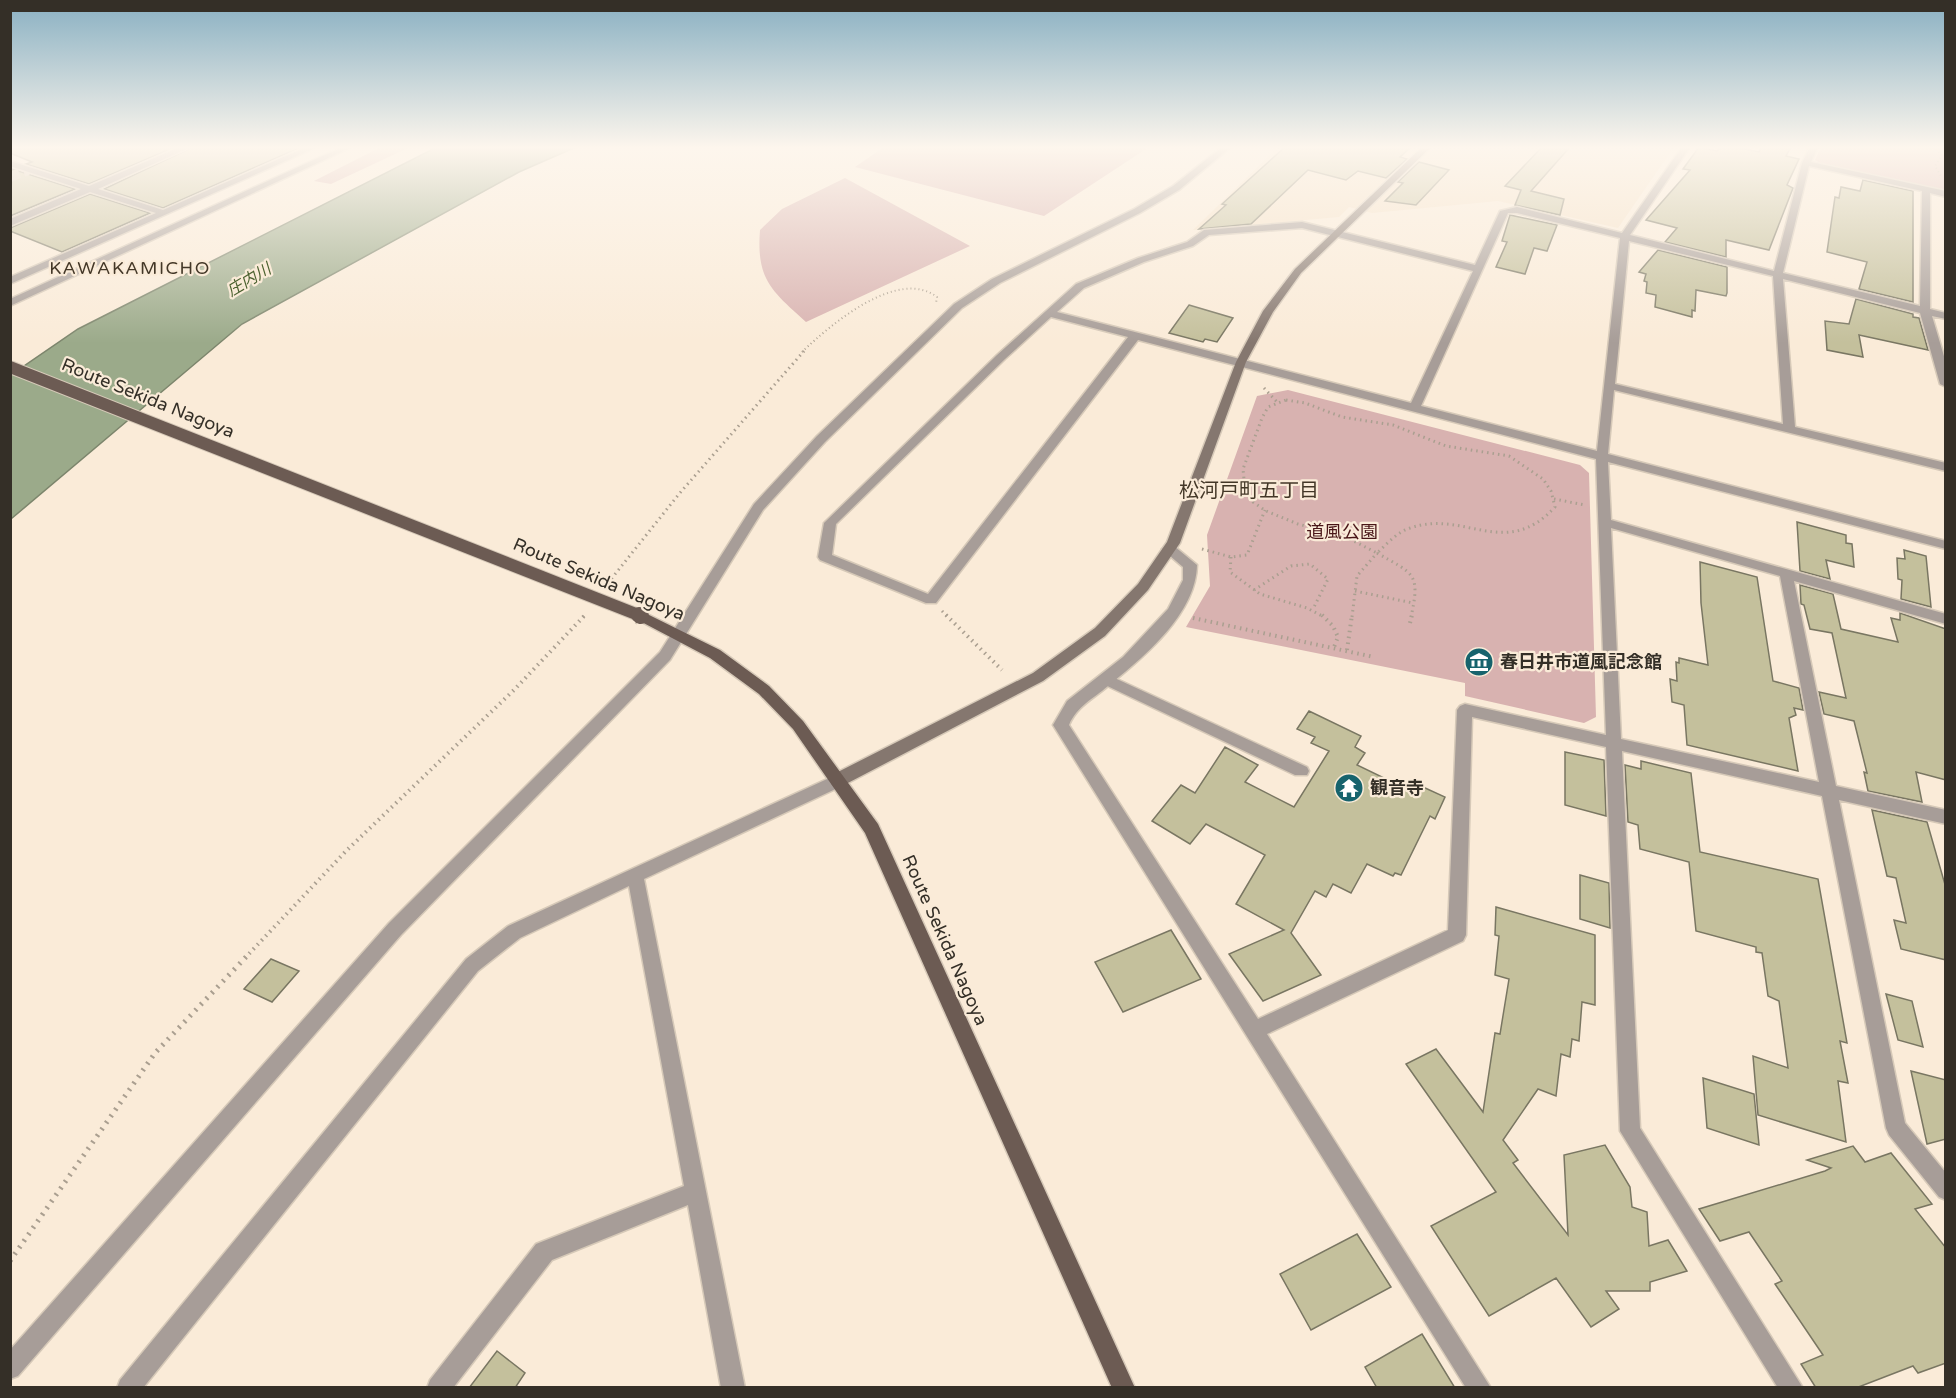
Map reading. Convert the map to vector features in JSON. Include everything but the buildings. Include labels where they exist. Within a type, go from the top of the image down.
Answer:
[{"type":"main road","points":[[838,780],[1038,677],[1100,632],[1143,587],[1169,549],[1240,362],[1268,311],[1298,271],[1361,212]]},
{"type":"main road","name":"Route Sekida Nagoya","points":[[10,367],[641,616],[715,654],[764,690],[798,725],[872,829],[1124,1388]]},
{"type":"street","points":[[10,223],[35,212]]},
{"type":"street","points":[[10,303],[207,212]]},
{"type":"street","points":[[10,1368],[395,929],[665,656],[758,507],[821,439],[958,306],[996,281],[1135,212]]},
{"type":"street","points":[[1414,408],[1504,212]]},
{"type":"street","points":[[1527,212],[1946,316]]},
{"type":"street","points":[[1641,212],[1625,235],[1602,456],[1630,1131],[1792,1388]]},
{"type":"street","points":[[1789,428],[1778,275],[1794,212]]},
{"type":"street","points":[[1926,212],[1925,311],[1946,384]]},
{"type":"street","points":[[10,281],[164,213]]},
{"type":"street","points":[[1135,336],[931,600],[825,557],[830,524],[1001,357],[1080,286],[1141,260],[1190,244],[1207,232],[1302,225],[1478,269]]},
{"type":"street","points":[[1051,314],[1946,545]]},
{"type":"street","points":[[1610,386],[1946,467]]},
{"type":"street","points":[[1604,516],[1786,574],[1946,619]]},
{"type":"street","points":[[1169,549],[1190,565],[1192,575],[1186,592],[1146,642],[1106,679],[1071,706],[1061,725],[1480,1388]]},
{"type":"street","points":[[1786,574],[1896,1128],[1946,1190]]},
{"type":"street","points":[[1106,679],[1301,771]]},
{"type":"street","points":[[1253,1031],[1457,935],[1465,710],[1946,817]]},
{"type":"street","points":[[128,1388],[472,965],[514,932],[838,780]]},
{"type":"street","points":[[635,875],[734,1388]]},
{"type":"street","points":[[438,1388],[544,1252],[697,1191]]},
{"type":"path","points":[[607,585],[633,549],[788,366],[826,330],[861,306],[902,287],[918,286],[932,291],[937,297],[927,322],[929,334]]},
{"type":"path","points":[[1262,386],[1278,403]]},
{"type":"path","points":[[1347,650],[1355,591],[1362,566],[1377,553],[1400,533],[1423,524],[1499,533],[1534,528],[1546,520],[1555,507],[1552,490],[1538,474],[1502,454],[1448,446],[1388,423],[1341,417],[1303,403],[1278,403],[1268,407],[1242,474],[1246,488],[1265,510],[1285,521],[1342,536],[1377,553],[1408,571],[1414,578],[1410,623]]},
{"type":"path","points":[[1554,499],[1604,516]]},
{"type":"path","points":[[1202,549],[1231,557],[1248,555],[1265,510]]},
{"type":"path","points":[[1231,557],[1230,572],[1254,590],[1267,597],[1313,609],[1336,631],[1338,637],[1334,647]]},
{"type":"path","points":[[1254,590],[1287,565],[1296,563],[1311,565],[1320,569],[1328,579],[1313,609]]},
{"type":"path","points":[[1355,591],[1413,603]]},
{"type":"path","points":[[931,600],[1002,670]]},
{"type":"path","points":[[10,1261],[156,1053],[346,851],[514,690],[587,612]]},
{"type":"path","points":[[1186,616],[1374,657]]},
{"type":"shaded area","points":[[1211,212],[1344,212],[1339,217],[1193,230]]},
{"type":"shaded area","points":[[1548,212],[1629,212],[1618,228]]},
{"type":"green space","points":[[779,212],[908,212],[970,246],[806,322],[775,292],[764,273],[759,247],[760,230]]},
{"type":"green space","points":[[1029,212],[1050,212],[1044,216]]},
{"type":"green space","name":"道風公園","points":[[1288,390],[1580,465],[1589,473],[1596,717],[1584,723],[1465,696],[1465,683],[1186,627],[1210,586],[1207,535],[1257,396]]},
{"type":"water","name":"庄内川","points":[[308,212],[446,212],[242,324],[11,519],[11,375],[78,329]]},
{"type":"place","name":"春日井市道風記念館","points":[[1479,662]]},
{"type":"place","name":"観音寺","points":[[1349,788]]},
{"type":"district","name":"KAWAKAMICHO","points":[[130,268]]},
{"type":"district","name":"松河戸町五丁目","points":[[1249,491]]}]
